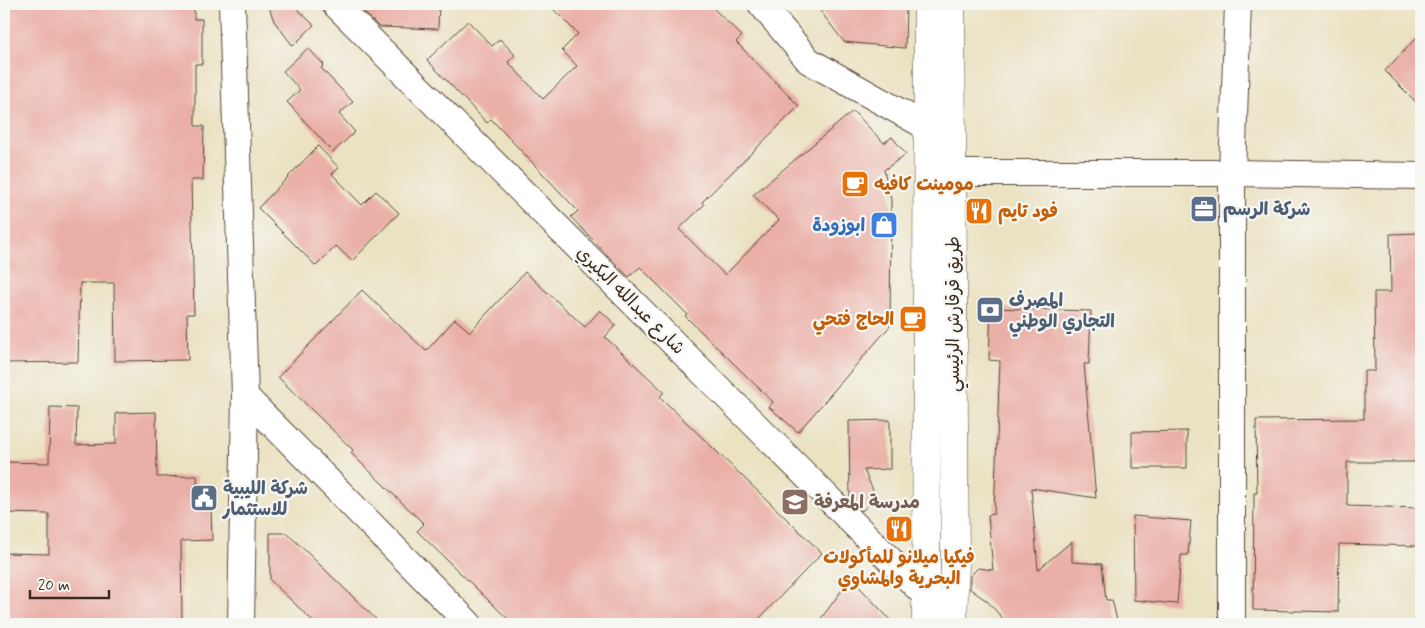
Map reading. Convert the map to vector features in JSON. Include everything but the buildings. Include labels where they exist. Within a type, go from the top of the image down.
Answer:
[{"type":"main road","name":"طريق قرقارش الرئيسي","points":[[926,624],[926,127],[928,4]]},
{"type":"main road","name":"طريق قرقارش الرئيسي","points":[[951,4],[955,564],[953,624]]},
{"type":"street","points":[[232,4],[245,396],[240,624]]},
{"type":"street","name":"شارع عبدالله البكيري","points":[[335,4],[926,596]]},
{"type":"street","points":[[761,4],[809,61],[926,127]]},
{"type":"street","points":[[1232,624],[1232,172],[1238,4]]},
{"type":"street","points":[[953,173],[1232,172],[1421,176]]},
{"type":"street","points":[[245,396],[469,624]]},
{"type":"place","name":"مومينت كافيه","points":[[855,184]]},
{"type":"place","name":"شركة الرسم","points":[[1204,209]]},
{"type":"place","name":"فود تايم","points":[[979,211]]},
{"type":"place","name":"ابوزودة","points":[[884,225]]},
{"type":"place","name":"المصرف التجاري الوطني","points":[[990,310]]},
{"type":"place","name":"الحاج فتحي","points":[[913,319]]},
{"type":"place","name":"شركة الليبية للاستثمار","points":[[204,498]]},
{"type":"place","name":"مدرسة المعرفة","points":[[795,502]]},
{"type":"place","name":"فيكيا ميلانو للمأكولات البحرية والمشاوي","points":[[899,529]]}]
